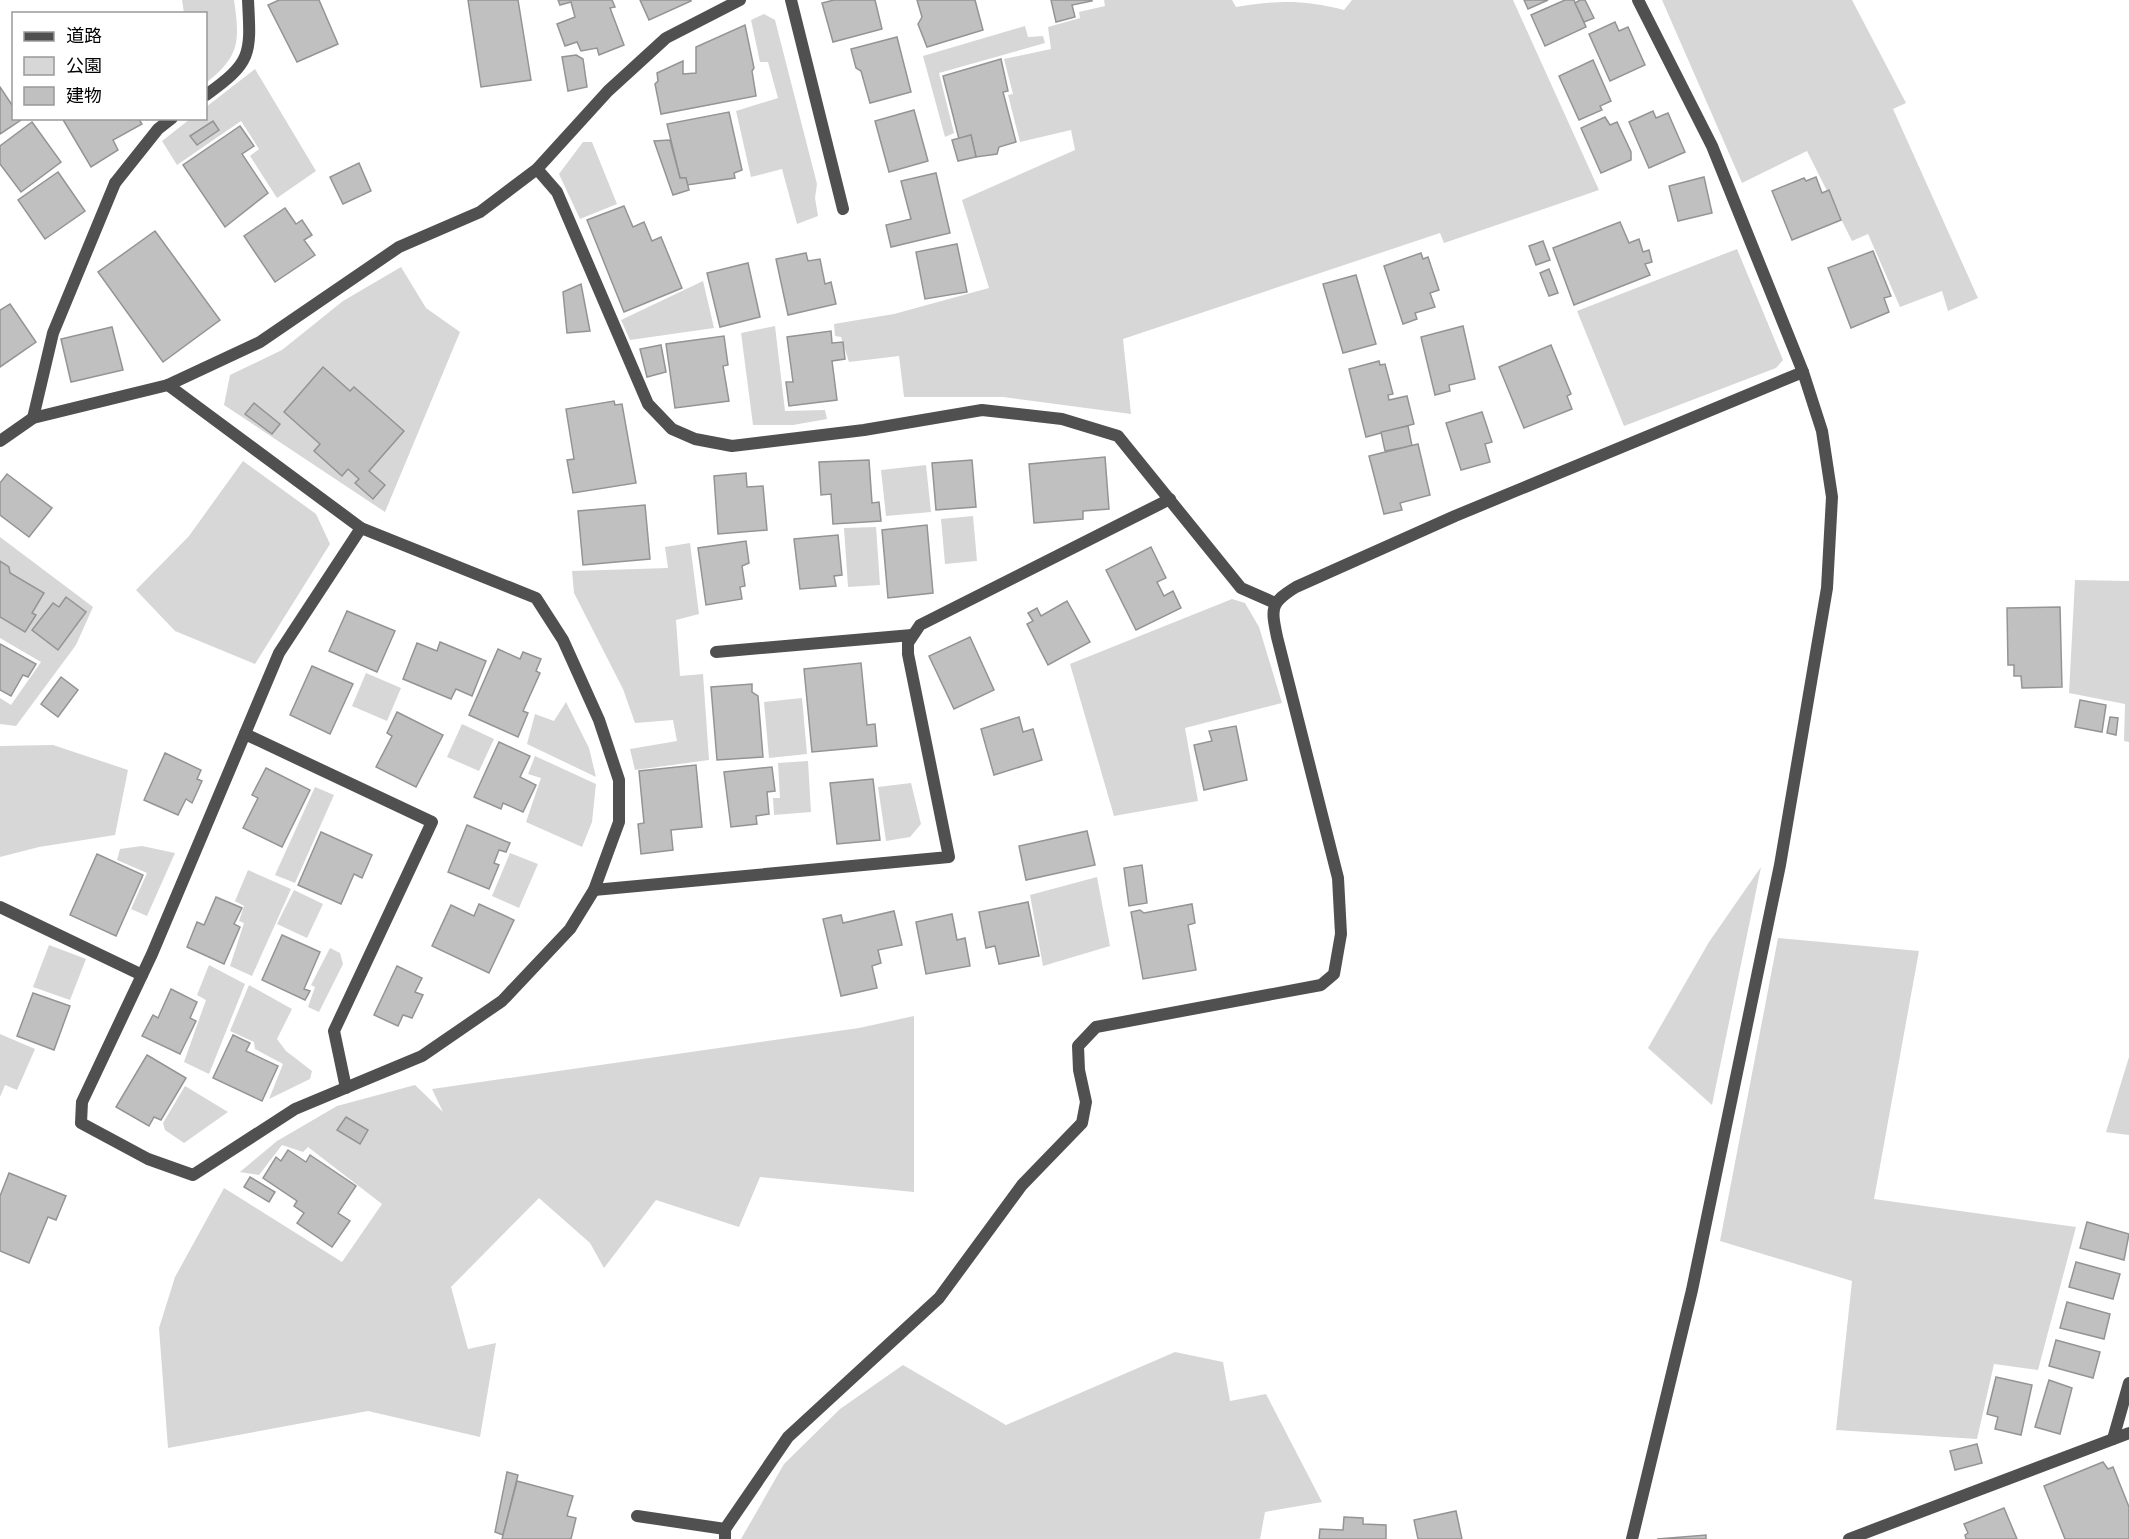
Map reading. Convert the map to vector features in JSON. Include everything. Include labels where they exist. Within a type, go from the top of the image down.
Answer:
[{"type":"street","points":[[207,94],[245,61],[250,42],[248,0]]},
{"type":"street","points":[[0,441],[33,418],[168,385],[260,342],[399,247],[480,212],[537,169],[608,91],[666,38],[740,0]]},
{"type":"street","points":[[791,0],[843,209]]},
{"type":"street","points":[[1632,1539],[1692,1290],[1780,865],[1827,588],[1832,497],[1822,431],[1803,372],[1712,146],[1638,0]]},
{"type":"street","points":[[33,418],[53,333],[115,183],[158,129],[169,120]]},
{"type":"street","points":[[537,169],[557,192],[648,404],[672,429],[695,439],[732,446],[864,430],[982,410],[1062,419],[1118,436],[1241,588],[1275,603]]},
{"type":"street","points":[[637,1516],[725,1534],[788,1437],[939,1298],[1022,1185],[1082,1123],[1086,1102],[1079,1070],[1078,1046],[1096,1027],[1321,985],[1334,974],[1341,934],[1338,878],[1276,637],[1272,610],[1275,603],[1296,587],[1455,516],[1803,372]]},
{"type":"street","points":[[168,385],[361,528],[536,598],[563,640],[599,720],[619,780],[619,822],[594,890],[570,928],[502,1001],[422,1056],[295,1109],[193,1175],[148,1159],[81,1123],[82,1102],[142,975],[279,653],[361,528]]},
{"type":"street","points":[[594,890],[949,857],[908,654],[912,635],[920,625],[1170,500]]},
{"type":"street","points":[[716,652],[912,635]]},
{"type":"street","points":[[245,734],[432,822],[334,1031],[346,1088]]},
{"type":"street","points":[[0,907],[142,975]]},
{"type":"street","points":[[2114,1439],[2129,1383]]},
{"type":"street","points":[[1849,1539],[2129,1433]]},
{"type":"green space","points":[[182,0],[234,0],[237,27],[235,47],[226,65],[207,82],[207,12],[184,12]]},
{"type":"green space","points":[[1104,0],[1232,0],[1236,7],[1290,2],[1317,4],[1344,10],[1352,0],[1513,0],[1599,190],[1444,243],[1440,233],[1123,339],[1131,414],[1003,397],[904,397],[899,356],[849,362],[841,337],[835,336],[834,324],[894,314],[989,288],[962,200],[1075,150],[1071,130],[1020,142],[1008,95],[1013,94],[1004,59],[1051,49],[1048,27],[1080,18],[1079,12],[1105,6]]},
{"type":"green space","points":[[1662,0],[1852,0],[1906,103],[1893,109],[1978,298],[1948,311],[1942,291],[1900,307],[1868,234],[1852,241],[1807,151],[1742,183]]},
{"type":"green space","points":[[764,14],[775,20],[817,184],[815,198],[818,216],[797,224],[782,169],[751,177],[736,111],[778,98],[768,62],[760,62],[751,20]]},
{"type":"green space","points":[[1025,26],[1028,37],[1043,36],[1045,43],[939,73],[954,133],[945,137],[923,56]]},
{"type":"green space","points":[[255,69],[316,171],[277,198],[250,156],[259,149],[241,121],[177,165],[162,141],[189,120],[207,120],[207,106]]},
{"type":"green space","points":[[583,142],[592,142],[617,204],[580,219],[559,174]]},
{"type":"green space","points":[[1737,249],[1783,360],[1776,368],[1624,426],[1577,311]]},
{"type":"green space","points":[[401,267],[426,308],[460,332],[385,512],[224,405],[230,375],[282,350],[343,301]]},
{"type":"green space","points":[[703,281],[714,328],[630,340],[621,320]]},
{"type":"green space","points":[[775,326],[785,411],[825,410],[827,419],[793,425],[753,425],[741,333]]},
{"type":"green space","points":[[243,461],[316,514],[330,544],[255,664],[175,631],[136,590],[189,536]]},
{"type":"green space","points":[[926,465],[931,512],[886,516],[881,470]]},
{"type":"green space","points":[[973,516],[977,561],[945,564],[941,519]]},
{"type":"green space","points":[[876,527],[880,585],[848,587],[844,528]]},
{"type":"green space","points":[[0,537],[93,607],[76,645],[16,726],[0,724],[0,698],[11,705],[41,662],[0,638]]},
{"type":"green space","points":[[690,543],[699,614],[676,620],[680,676],[703,674],[709,760],[635,770],[630,749],[677,741],[673,720],[635,723],[623,689],[574,593],[572,571],[668,568],[665,547]]},
{"type":"green space","points":[[2075,580],[2129,581],[2129,742],[2124,741],[2125,704],[2069,693]]},
{"type":"green space","points":[[1232,599],[1245,603],[1259,627],[1282,703],[1185,728],[1198,801],[1114,816],[1070,664]]},
{"type":"green space","points":[[366,673],[401,688],[387,721],[352,706]]},
{"type":"green space","points":[[802,698],[807,754],[769,758],[764,702]]},
{"type":"green space","points":[[566,702],[589,748],[596,777],[527,744],[535,714],[554,721]]},
{"type":"green space","points":[[462,724],[494,739],[479,771],[447,757]]},
{"type":"green space","points":[[53,745],[128,770],[115,835],[39,847],[0,857],[0,746]]},
{"type":"green space","points":[[535,756],[596,784],[592,822],[582,847],[526,822],[541,778],[528,774]]},
{"type":"green space","points":[[808,761],[811,812],[774,815],[773,798],[780,798],[778,763]]},
{"type":"green space","points":[[911,783],[921,824],[910,837],[886,841],[878,787]]},
{"type":"green space","points":[[315,787],[334,795],[295,883],[275,875]]},
{"type":"green space","points":[[142,846],[175,853],[147,916],[131,909],[147,873],[117,860],[120,849]]},
{"type":"green space","points":[[510,853],[538,864],[519,908],[492,896]]},
{"type":"green space","points":[[1761,867],[1712,1105],[1648,1048],[1709,942]]},
{"type":"green space","points":[[248,870],[291,889],[252,976],[230,966],[244,923],[239,921],[244,906],[235,901]]},
{"type":"green space","points":[[1097,877],[1110,946],[1043,966],[1030,895]]},
{"type":"green space","points":[[294,890],[323,904],[307,938],[277,924]]},
{"type":"green space","points":[[1778,938],[1919,951],[1874,1199],[2076,1227],[2038,1370],[1994,1364],[1977,1439],[1836,1430],[1852,1281],[1720,1241]]},
{"type":"green space","points":[[49,945],[86,959],[70,1000],[33,987]]},
{"type":"green space","points":[[330,948],[340,953],[343,964],[319,1012],[308,1007],[315,987],[311,985]]},
{"type":"green space","points":[[209,965],[245,984],[209,1074],[184,1062],[206,1000],[197,995]]},
{"type":"green space","points":[[249,985],[292,1009],[277,1039],[286,1051],[312,1071],[310,1079],[269,1099],[283,1064],[255,1049],[254,1042],[230,1031]]},
{"type":"green space","points":[[914,1016],[914,1192],[760,1177],[739,1227],[656,1200],[604,1268],[590,1243],[539,1198],[451,1287],[468,1349],[496,1343],[480,1437],[368,1411],[168,1448],[159,1328],[175,1277],[224,1188],[342,1262],[382,1204],[308,1147],[303,1152],[282,1145],[259,1175],[240,1172],[277,1141],[337,1106],[415,1085],[443,1112],[432,1089],[859,1028]]},
{"type":"green space","points":[[0,1034],[35,1049],[17,1090],[5,1085],[0,1097]]},
{"type":"green space","points":[[2129,1057],[2129,1135],[2105,1132],[2106,1132]]},
{"type":"green space","points":[[185,1086],[228,1112],[184,1143],[165,1130],[163,1123]]},
{"type":"green space","points":[[1175,1352],[1223,1362],[1230,1401],[1266,1394],[1322,1502],[1265,1512],[1260,1539],[741,1539],[784,1464],[840,1409],[903,1365],[1006,1425]]},
{"type":"building","points":[[279,0],[319,0],[338,44],[297,62],[268,5]]},
{"type":"building","points":[[468,0],[518,0],[531,80],[481,87]]},
{"type":"building","points":[[558,0],[612,0],[615,7],[610,8],[624,45],[599,55],[597,48],[581,51],[577,42],[565,46],[557,24],[575,17],[571,2],[560,5]]},
{"type":"building","points":[[640,0],[691,0],[691,1],[649,20]]},
{"type":"building","points":[[834,0],[875,0],[882,29],[833,42],[822,3]]},
{"type":"building","points":[[917,0],[975,0],[983,30],[927,47],[918,24],[922,17]]},
{"type":"building","points":[[1051,0],[1092,1],[1072,5],[1075,17],[1056,22]]},
{"type":"building","points":[[1524,0],[1548,0],[1528,9]]},
{"type":"building","points":[[1565,0],[1574,0],[1586,27],[1545,46],[1531,15]]},
{"type":"building","points":[[1585,0],[1594,18],[1584,22],[1575,3]]},
{"type":"building","points":[[1615,22],[1619,31],[1628,27],[1645,65],[1610,81],[1589,34]]},
{"type":"building","points":[[745,25],[754,68],[752,71],[756,96],[661,114],[655,84],[658,81],[657,73],[683,61],[683,74],[696,73],[696,47]]},
{"type":"building","points":[[897,37],[911,92],[870,103],[861,71],[856,68],[851,49]]},
{"type":"building","points":[[576,55],[583,59],[587,87],[568,91],[562,57]]},
{"type":"building","points":[[1001,59],[1008,91],[1003,92],[1016,142],[999,147],[997,154],[976,157],[971,135],[959,139],[943,76]]},
{"type":"building","points":[[1593,60],[1611,101],[1600,106],[1602,110],[1579,120],[1559,76]]},
{"type":"building","points":[[0,87],[12,105],[12,120],[21,120],[0,134]]},
{"type":"building","points":[[914,110],[928,161],[889,172],[875,121]]},
{"type":"building","points":[[1653,111],[1656,118],[1668,113],[1685,152],[1649,168],[1629,122]]},
{"type":"building","points":[[729,112],[742,170],[734,173],[735,178],[687,185],[686,178],[680,178],[667,124]]},
{"type":"building","points":[[1605,117],[1610,125],[1617,122],[1631,152],[1631,160],[1601,173],[1581,128]]},
{"type":"building","points":[[63,120],[139,120],[142,124],[113,140],[118,150],[91,167]]},
{"type":"building","points":[[213,121],[219,130],[197,145],[190,136]]},
{"type":"building","points":[[32,122],[61,162],[21,192],[0,164],[0,146]]},
{"type":"building","points":[[240,126],[254,146],[242,154],[268,193],[225,227],[183,165]]},
{"type":"building","points":[[971,135],[976,157],[958,161],[952,140]]},
{"type":"building","points":[[670,140],[680,178],[686,178],[689,190],[673,195],[654,141]]},
{"type":"building","points":[[359,163],[371,191],[343,204],[330,177]]},
{"type":"building","points":[[58,172],[85,211],[45,239],[18,200]]},
{"type":"building","points":[[936,173],[950,233],[891,247],[886,225],[911,219],[901,181]]},
{"type":"building","points":[[1704,177],[1712,213],[1678,221],[1669,186]]},
{"type":"building","points":[[1816,177],[1822,193],[1829,190],[1841,220],[1792,240],[1772,191],[1804,178],[1806,181]]},
{"type":"building","points":[[624,206],[633,227],[644,222],[652,241],[661,237],[682,288],[624,312],[587,220]]},
{"type":"building","points":[[285,208],[296,224],[302,220],[312,235],[304,240],[315,255],[275,282],[244,236]]},
{"type":"building","points":[[1620,222],[1629,243],[1639,239],[1643,252],[1649,250],[1652,262],[1645,264],[1650,275],[1574,305],[1553,248]]},
{"type":"building","points":[[155,231],[220,320],[163,362],[98,272]]},
{"type":"building","points":[[1543,241],[1550,260],[1536,265],[1529,246]]},
{"type":"building","points":[[957,244],[967,292],[925,299],[916,252]]},
{"type":"building","points":[[1873,251],[1891,296],[1884,298],[1889,312],[1851,328],[1828,268]]},
{"type":"building","points":[[806,253],[808,261],[820,259],[825,284],[831,282],[836,304],[788,315],[776,259]]},
{"type":"building","points":[[1421,253],[1423,259],[1428,257],[1439,290],[1430,293],[1435,307],[1415,313],[1417,319],[1403,324],[1384,266]]},
{"type":"building","points":[[748,263],[760,317],[720,327],[707,273]]},
{"type":"building","points":[[1549,269],[1558,293],[1549,296],[1540,273]]},
{"type":"building","points":[[1356,275],[1376,344],[1343,353],[1323,284]]},
{"type":"building","points":[[581,284],[590,331],[567,333],[563,292]]},
{"type":"building","points":[[10,304],[36,342],[0,367],[0,310]]},
{"type":"building","points":[[1463,326],[1475,379],[1449,385],[1450,391],[1435,395],[1421,337]]},
{"type":"building","points":[[112,327],[123,370],[71,382],[61,339]]},
{"type":"building","points":[[831,331],[832,343],[843,342],[845,359],[832,361],[837,400],[789,406],[786,382],[793,382],[787,337]]},
{"type":"building","points":[[724,336],[728,365],[723,366],[729,401],[675,408],[666,344]]},
{"type":"building","points":[[661,345],[666,372],[647,377],[640,349]]},
{"type":"building","points":[[1551,345],[1571,394],[1567,396],[1572,409],[1524,428],[1499,367]]},
{"type":"building","points":[[1379,361],[1380,365],[1385,364],[1393,394],[1388,395],[1389,400],[1407,396],[1414,424],[1366,437],[1349,369]]},
{"type":"building","points":[[323,367],[350,391],[354,387],[404,431],[369,471],[385,485],[373,499],[355,483],[359,479],[348,469],[342,476],[314,451],[320,444],[284,412]]},
{"type":"building","points":[[614,401],[615,405],[622,404],[636,483],[573,493],[567,460],[574,459],[566,409]]},
{"type":"building","points":[[254,403],[280,424],[272,434],[245,414]]},
{"type":"building","points":[[1482,412],[1492,442],[1485,444],[1490,462],[1461,470],[1446,423]]},
{"type":"building","points":[[1408,426],[1412,446],[1385,451],[1381,432]]},
{"type":"building","points":[[1418,444],[1430,495],[1400,503],[1402,510],[1384,514],[1369,456]]},
{"type":"building","points":[[1105,457],[1109,509],[1083,511],[1083,519],[1034,523],[1029,464]]},
{"type":"building","points":[[869,460],[872,503],[879,502],[881,521],[833,524],[831,494],[821,495],[819,462]]},
{"type":"building","points":[[972,460],[976,507],[936,510],[932,463]]},
{"type":"building","points":[[746,473],[747,487],[763,486],[767,530],[718,534],[714,476]]},
{"type":"building","points":[[7,474],[52,508],[29,537],[0,515],[0,483]]},
{"type":"building","points":[[645,505],[650,559],[583,565],[578,511]]},
{"type":"building","points":[[927,525],[933,593],[888,598],[882,530]]},
{"type":"building","points":[[838,535],[842,575],[834,576],[836,586],[800,589],[794,539]]},
{"type":"building","points":[[746,541],[749,563],[742,566],[745,586],[740,587],[742,599],[706,605],[698,548]]},
{"type":"building","points":[[1151,547],[1166,578],[1157,582],[1164,596],[1173,591],[1181,608],[1136,630],[1106,570]]},
{"type":"building","points":[[0,561],[9,567],[10,573],[44,593],[32,613],[36,615],[25,632],[0,617]]},
{"type":"building","points":[[66,597],[86,612],[58,650],[32,630],[53,603],[59,607]]},
{"type":"building","points":[[1067,601],[1090,642],[1048,665],[1027,624],[1033,621],[1028,613],[1037,608],[1041,616]]},
{"type":"building","points":[[2060,607],[2062,687],[2022,688],[2021,676],[2014,676],[2014,665],[2008,665],[2007,608]]},
{"type":"building","points":[[347,611],[395,631],[377,672],[329,651]]},
{"type":"building","points":[[970,637],[994,690],[954,709],[929,656]]},
{"type":"building","points":[[440,642],[486,661],[472,696],[456,689],[451,699],[403,679],[417,643],[437,651]]},
{"type":"building","points":[[0,644],[36,664],[28,677],[23,675],[11,696],[0,690]]},
{"type":"building","points":[[498,649],[520,659],[523,652],[541,659],[536,671],[540,673],[523,711],[528,713],[518,737],[469,715]]},
{"type":"building","points":[[861,663],[867,725],[875,724],[877,746],[812,752],[804,669]]},
{"type":"building","points":[[312,666],[353,684],[330,734],[290,715]]},
{"type":"building","points":[[61,677],[78,690],[58,717],[41,704]]},
{"type":"building","points":[[752,684],[752,692],[758,696],[763,757],[717,760],[711,687]]},
{"type":"building","points":[[2080,700],[2106,705],[2102,732],[2075,727]]},
{"type":"building","points":[[397,712],[443,735],[416,787],[376,767],[392,736],[387,733]]},
{"type":"building","points":[[1019,717],[1023,732],[1033,729],[1042,760],[994,775],[981,729]]},
{"type":"building","points":[[2110,717],[2118,718],[2116,735],[2107,733]]},
{"type":"building","points":[[1236,726],[1247,780],[1204,790],[1194,745],[1212,741],[1209,731]]},
{"type":"building","points":[[499,742],[530,756],[520,777],[536,785],[523,812],[503,803],[501,809],[474,797]]},
{"type":"building","points":[[165,753],[201,770],[197,779],[202,781],[192,803],[186,799],[178,815],[144,800]]},
{"type":"building","points":[[696,765],[702,827],[671,830],[673,850],[641,854],[638,824],[644,823],[639,771]]},
{"type":"building","points":[[772,767],[775,791],[767,792],[769,814],[756,816],[757,824],[731,827],[724,772]]},
{"type":"building","points":[[266,768],[310,790],[282,847],[243,828],[258,798],[252,795]]},
{"type":"building","points":[[873,779],[880,840],[837,844],[830,783]]},
{"type":"building","points":[[467,825],[510,843],[506,852],[499,850],[494,863],[499,865],[489,889],[448,872]]},
{"type":"building","points":[[1087,831],[1095,865],[1026,880],[1019,846]]},
{"type":"building","points":[[321,832],[372,855],[362,878],[354,874],[341,904],[298,885]]},
{"type":"building","points":[[97,854],[143,875],[116,936],[70,915]]},
{"type":"building","points":[[1142,865],[1147,903],[1129,906],[1124,868]]},
{"type":"building","points":[[216,897],[242,908],[234,924],[240,927],[224,964],[187,947],[197,922],[204,925]]},
{"type":"building","points":[[1028,902],[1039,956],[999,964],[995,946],[986,948],[979,912]]},
{"type":"building","points":[[479,904],[514,920],[489,973],[432,946],[451,905],[474,916]]},
{"type":"building","points":[[1192,904],[1195,923],[1188,925],[1196,970],[1143,979],[1131,912],[1140,910],[1144,913]]},
{"type":"building","points":[[894,911],[902,945],[878,950],[881,963],[872,966],[877,988],[841,996],[823,919],[841,915],[843,923]]},
{"type":"building","points":[[952,914],[957,940],[965,938],[970,966],[926,974],[916,922]]},
{"type":"building","points":[[282,935],[320,952],[304,989],[310,991],[305,1000],[262,980]]},
{"type":"building","points":[[397,966],[422,978],[415,992],[423,995],[412,1018],[403,1015],[398,1026],[374,1015]]},
{"type":"building","points":[[171,989],[197,1002],[190,1018],[196,1021],[180,1054],[142,1036],[153,1015],[158,1018]]},
{"type":"building","points":[[33,993],[70,1006],[54,1050],[17,1036]]},
{"type":"building","points":[[233,1035],[250,1043],[246,1051],[278,1066],[262,1101],[213,1078]]},
{"type":"building","points":[[147,1055],[186,1078],[161,1120],[154,1117],[149,1126],[116,1107]]},
{"type":"building","points":[[346,1117],[368,1130],[360,1144],[337,1130]]},
{"type":"building","points":[[288,1150],[306,1162],[310,1155],[356,1186],[338,1213],[350,1221],[332,1247],[297,1223],[304,1213],[294,1206],[297,1201],[263,1178],[276,1157],[281,1161]]},
{"type":"building","points":[[9,1173],[66,1196],[56,1220],[48,1217],[29,1263],[0,1251],[0,1196]]},
{"type":"building","points":[[250,1177],[275,1192],[269,1202],[244,1187]]},
{"type":"building","points":[[2087,1222],[2129,1234],[2124,1260],[2080,1248]]},
{"type":"building","points":[[2076,1262],[2120,1274],[2113,1299],[2069,1287]]},
{"type":"building","points":[[2067,1302],[2110,1314],[2104,1339],[2060,1328]]},
{"type":"building","points":[[2056,1340],[2100,1352],[2093,1378],[2049,1366]]},
{"type":"building","points":[[1996,1377],[2032,1385],[2021,1435],[1995,1429],[1998,1417],[1987,1414]]},
{"type":"building","points":[[2049,1380],[2072,1388],[2060,1434],[2035,1427]]},
{"type":"building","points":[[1977,1444],[1982,1463],[1955,1470],[1950,1451]]},
{"type":"building","points":[[2103,1462],[2108,1469],[2113,1467],[2129,1507],[2129,1539],[2065,1539],[2044,1486]]},
{"type":"building","points":[[507,1472],[518,1475],[503,1535],[495,1532]]},
{"type":"building","points":[[517,1481],[573,1496],[567,1516],[576,1518],[571,1539],[502,1539]]},
{"type":"building","points":[[2004,1508],[2017,1539],[1966,1539],[1965,1535],[1968,1533],[1964,1524]]},
{"type":"building","points":[[1456,1511],[1462,1539],[1418,1539],[1414,1520]]},
{"type":"building","points":[[1344,1517],[1363,1518],[1363,1524],[1386,1525],[1386,1539],[1319,1539],[1320,1529],[1343,1530]]},
{"type":"building","points":[[1706,1535],[1706,1539],[1657,1539]]}]
